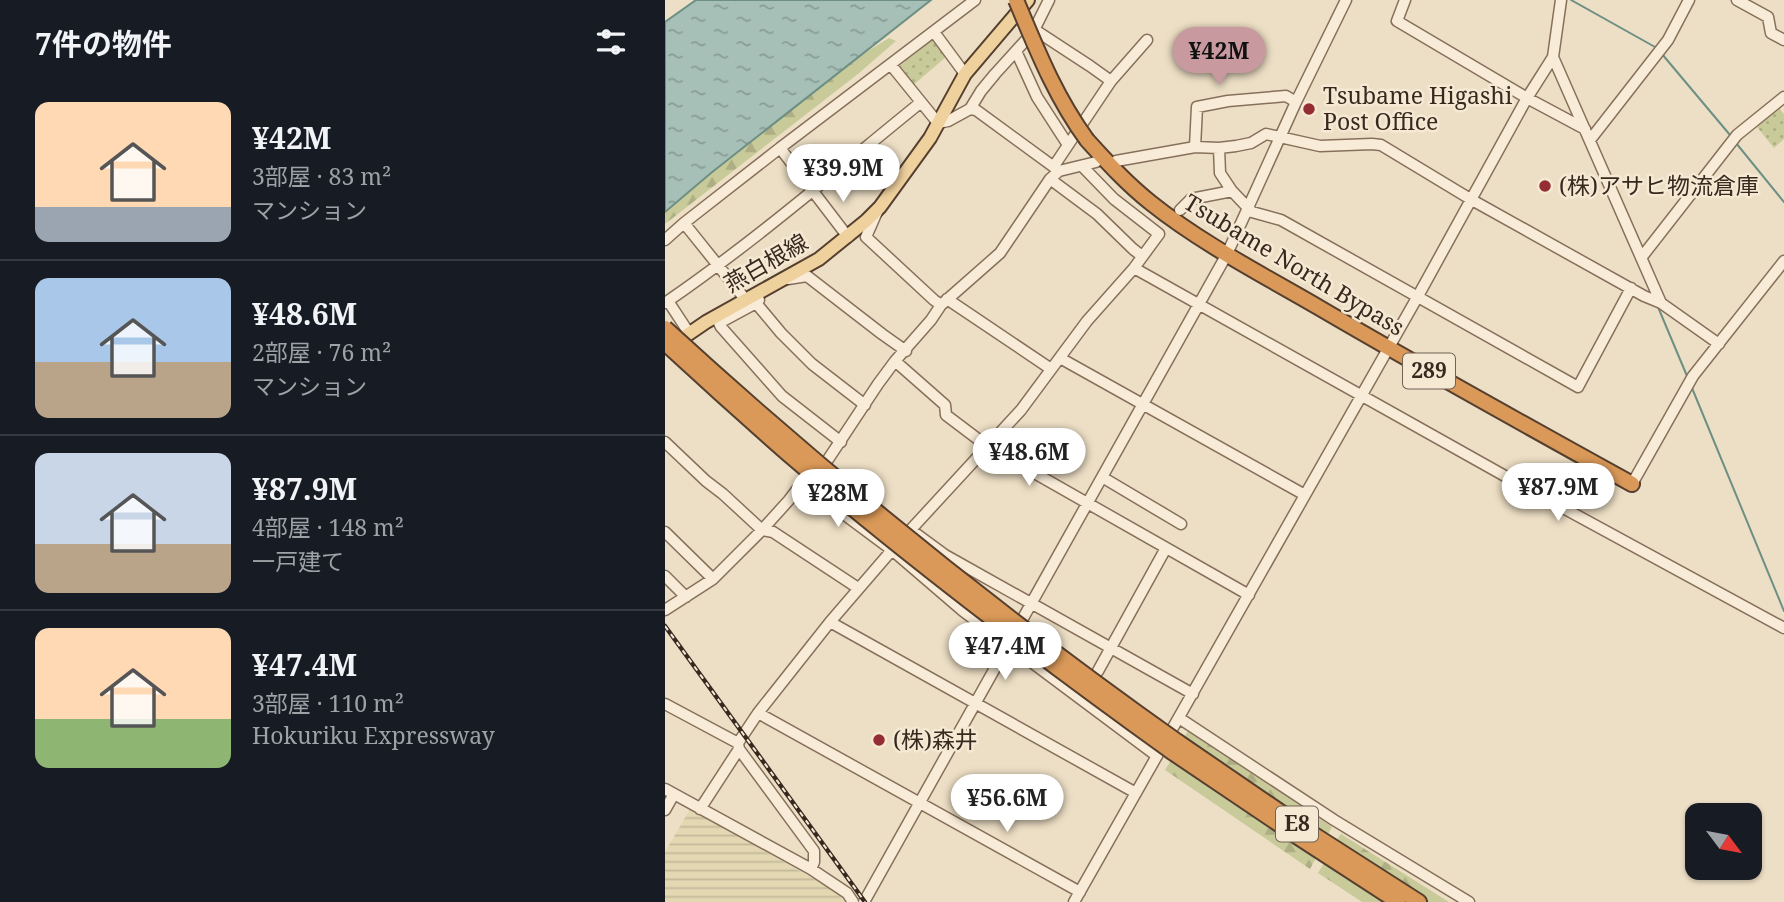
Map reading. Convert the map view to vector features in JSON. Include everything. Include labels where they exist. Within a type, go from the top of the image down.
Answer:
[{"type":"highway","name":"Tsubame North Bypass","points":[[1016,0],[1042,64],[1070,117],[1114,170],[1150,203],[1227,254],[1388,348],[1632,484]]},
{"type":"highway","name":"E8","points":[[665,328],[794,443],[902,534],[1175,747],[1286,829],[1398,902]]},
{"type":"highway","name":"E8","points":[[665,343],[789,454],[925,566],[1055,666],[1175,747],[1419,902]]},
{"type":"main road","name":"燕白根線","points":[[665,350],[689,333],[751,301],[775,283],[819,259],[880,207],[930,138],[965,74],[1028,0]]},
{"type":"street","points":[[665,240],[780,148],[975,0]]},
{"type":"street","points":[[891,65],[938,123],[948,121],[970,109],[981,91],[1035,30],[1049,0]]},
{"type":"street","points":[[864,902],[1227,254],[1346,0]]},
{"type":"street","points":[[1405,0],[1397,21],[1585,129]]},
{"type":"street","points":[[1074,902],[1418,296],[1527,97],[1553,57],[1561,0]]},
{"type":"street","points":[[1590,140],[1661,49],[1689,0]]},
{"type":"street","points":[[1737,0],[1768,17],[1771,33],[1784,40]]},
{"type":"street","points":[[1035,30],[1111,81]]},
{"type":"street","points":[[934,32],[965,74]]},
{"type":"street","points":[[665,610],[713,579],[762,530],[801,483],[827,461],[895,361],[944,302],[1000,253],[1111,81],[1147,40]]},
{"type":"street","points":[[1016,51],[1037,97],[1068,145]]},
{"type":"street","points":[[1553,57],[1661,303]]},
{"type":"street","points":[[1195,147],[1197,107],[1227,101],[1286,96],[1296,102]]},
{"type":"street","points":[[1641,258],[1737,135],[1784,97]]},
{"type":"street","points":[[689,333],[666,302],[719,266],[920,103]]},
{"type":"street","points":[[970,109],[977,110],[1056,168],[1096,162]]},
{"type":"street","points":[[1116,161],[1195,147],[1219,148],[1251,143],[1266,134],[1320,146],[1381,145],[1472,200],[1661,303],[1719,344]]},
{"type":"street","points":[[780,148],[848,237]]},
{"type":"street","points":[[1219,148],[1220,173],[1231,191],[1256,214],[1282,220],[1578,387],[1631,288]]},
{"type":"street","points":[[700,809],[758,713],[829,622],[1021,410],[1087,321],[1134,268],[1159,234],[1114,199],[1082,166]]},
{"type":"street","points":[[1050,178],[1097,214],[1142,256]]},
{"type":"street","points":[[1180,210],[1191,199],[1231,191]]},
{"type":"street","points":[[880,207],[866,237],[934,300],[944,302],[1051,369]]},
{"type":"street","points":[[684,223],[719,266],[781,333],[812,364],[865,405]]},
{"type":"street","points":[[1632,484],[1693,376],[1784,261]]},
{"type":"street","points":[[1134,268],[1599,528],[1784,628]]},
{"type":"street","points":[[775,283],[807,276],[906,351]]},
{"type":"street","points":[[751,301],[719,323],[721,327],[782,396],[841,442]]},
{"type":"street","points":[[1060,358],[1305,495]]},
{"type":"street","points":[[895,361],[945,405],[946,415],[987,446],[1249,595]]},
{"type":"street","points":[[665,442],[762,530],[773,532],[858,588]]},
{"type":"street","points":[[1102,477],[1181,524]]},
{"type":"street","points":[[801,483],[892,550],[1009,646],[1157,755]]},
{"type":"street","points":[[911,530],[938,551],[1193,694]]},
{"type":"street","points":[[665,532],[713,579]]},
{"type":"street","points":[[1098,671],[1166,548]]},
{"type":"street","points":[[665,576],[686,597]]},
{"type":"street","points":[[829,622],[1136,793]]},
{"type":"street","points":[[665,704],[738,746],[814,850],[811,870]]},
{"type":"street","points":[[758,713],[1080,892]]},
{"type":"street","points":[[1179,718],[1334,820],[1469,902]]},
{"type":"street","points":[[665,810],[670,792],[811,870],[847,893],[853,902]]},
{"type":"shaded area","points":[[690,809],[837,892],[844,902],[665,902],[665,852]]},
{"type":"green space","points":[[889,38],[896,41],[858,74],[665,224],[665,205],[839,69]]},
{"type":"green space","points":[[934,39],[947,56],[911,87],[897,68]]},
{"type":"green space","points":[[1779,108],[1784,114],[1784,139],[1774,148],[1757,127]]},
{"type":"green space","points":[[1188,731],[1332,827],[1327,836],[1183,739]]},
{"type":"green space","points":[[1171,760],[1316,858],[1310,869],[1165,770]]},
{"type":"green space","points":[[1341,834],[1449,902],[1429,902],[1336,841]]},
{"type":"green space","points":[[1324,863],[1384,902],[1362,902],[1318,873]]},
{"type":"water","points":[[696,0],[931,0],[665,212],[665,22]]},
{"type":"waterway","points":[[1571,0],[1655,47]]},
{"type":"waterway","points":[[1662,54],[1730,135]]},
{"type":"waterway","points":[[1736,143],[1784,202]]},
{"type":"waterway","points":[[1658,307],[1687,376]]},
{"type":"waterway","points":[[1692,388],[1784,611]]},
{"type":"railway","points":[[665,626],[865,902]]},
{"type":"place","name":"Tsubame Higashi Post Office","points":[[1309,109]]},
{"type":"place","name":"(株)アサヒ物流倉庫","points":[[1545,186]]},
{"type":"place","name":"(株)森井","points":[[879,740]]}]
